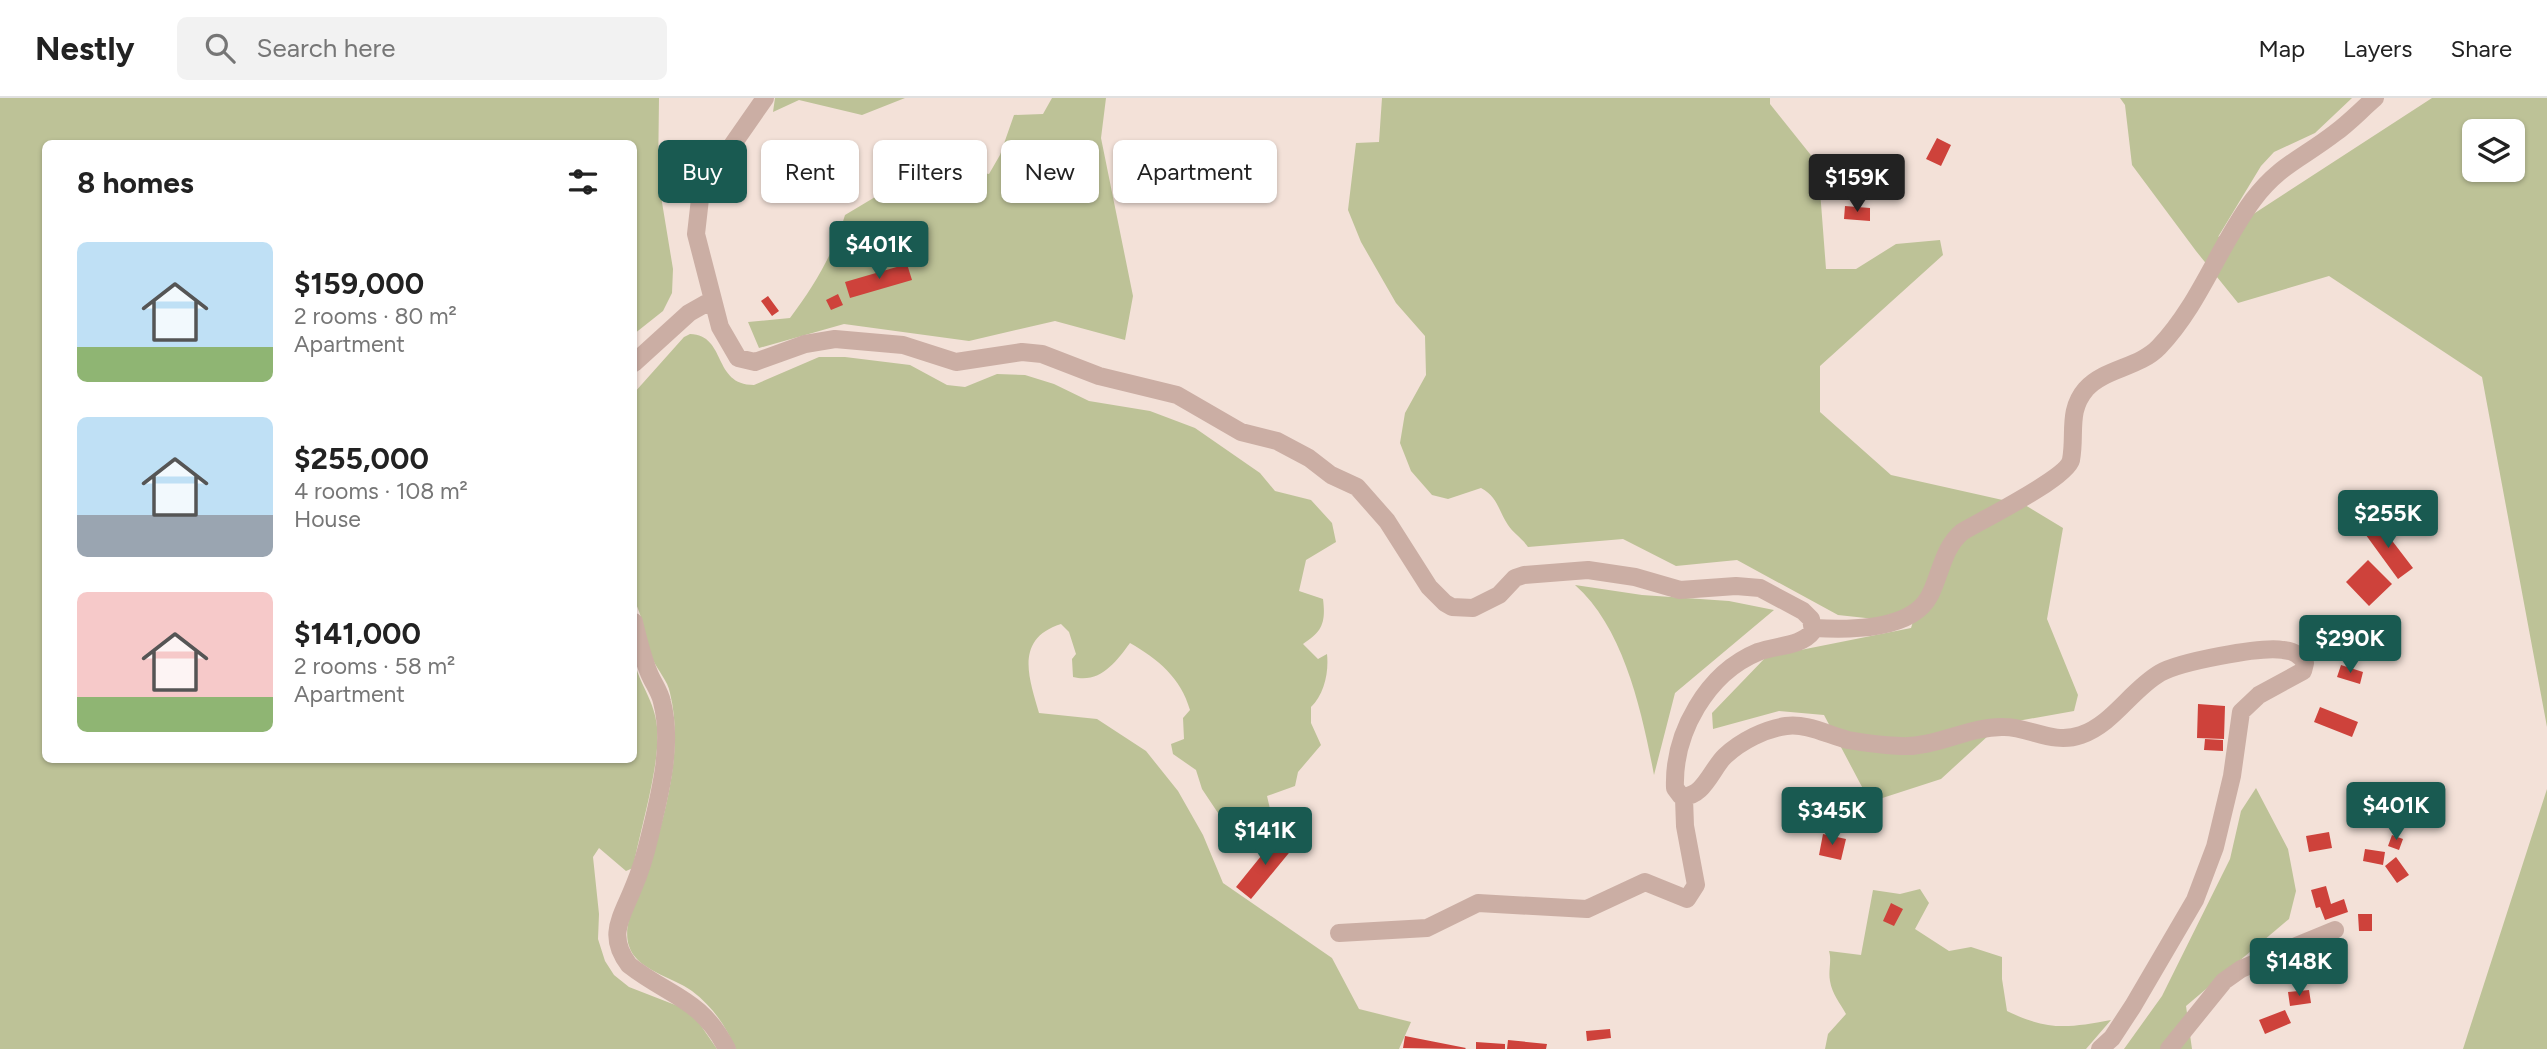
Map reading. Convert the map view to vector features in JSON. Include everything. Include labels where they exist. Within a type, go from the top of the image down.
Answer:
[{"type":"street","points":[[765,98],[701,190],[696,234],[720,327],[738,358],[749,363],[805,344],[835,339],[902,345],[956,362],[1032,352],[1098,376],[1177,395],[1241,432],[1277,441],[1309,458],[1331,475],[1357,487],[1387,521],[1429,587],[1452,607],[1473,608],[1499,595],[1515,578],[1524,575],[1588,570],[1635,578],[1679,590],[1736,586],[1760,588],[1803,611],[1811,619],[1814,628],[1812,634],[1805,639],[1748,657],[1723,675],[1703,696],[1689,722],[1677,764],[1675,788],[1684,797],[1685,826],[1696,885],[1687,900],[1645,882],[1587,909],[1478,903],[1427,928],[1339,933]]},
{"type":"street","points":[[1814,628],[1854,631],[1904,618],[1923,606],[1951,541],[1962,531],[2053,481],[2067,469],[2071,461],[2072,420],[2080,396],[2101,378],[2143,361],[2158,348],[2189,309],[2252,201],[2274,175],[2336,133],[2375,98]]},
{"type":"street","points":[[637,360],[689,313],[712,300]]},
{"type":"street","points":[[637,633],[644,660],[662,699],[666,743],[651,833],[639,875],[618,921],[619,951],[629,965],[700,1011],[714,1026],[727,1049]]},
{"type":"street","points":[[1684,797],[1700,789],[1721,760],[1736,747],[1758,734],[1784,726],[1804,727],[1848,740],[1903,746],[1930,744],[1973,731],[2000,727],[2013,727],[2046,737],[2067,738],[2099,726],[2149,680],[2174,667],[2254,651],[2282,650],[2298,655],[2305,663],[2303,671],[2259,695],[2241,712],[2232,776],[2215,846],[2195,900],[2133,1006],[2112,1038],[2100,1049]]},
{"type":"street","points":[[2169,1049],[2224,981],[2241,969],[2335,930]]},
{"type":"green space","points":[[0,98],[659,98],[658,203],[662,203],[673,269],[672,293],[663,311],[637,332],[637,140],[42,140],[42,763],[637,763],[637,670],[656,718],[656,759],[633,868],[626,871],[599,848],[593,857],[599,914],[598,939],[605,961],[614,975],[629,987],[683,1008],[697,1020],[717,1049],[0,1049]]},
{"type":"green space","points":[[775,98],[905,98],[862,115],[799,100],[773,112]]},
{"type":"green space","points":[[1052,98],[1106,98],[1101,138],[1133,296],[1125,340],[1055,321],[969,341],[844,324],[759,348],[748,322],[790,318],[822,269],[845,215],[873,198],[873,203],[987,203],[987,174],[1001,152],[1001,203],[1099,203],[1099,140],[1005,140],[1014,115],[1043,114]]},
{"type":"green space","points":[[1382,98],[1770,98],[1770,104],[1818,164],[1826,269],[1856,269],[1896,244],[1940,240],[1943,255],[1820,366],[1820,412],[1891,475],[2025,505],[2063,528],[2047,619],[2078,695],[2074,711],[2001,724],[1941,779],[1870,802],[1824,715],[1779,711],[1713,729],[1712,713],[1766,657],[1911,628],[1918,606],[1875,619],[1838,615],[1737,560],[1676,566],[1623,539],[1528,547],[1508,525],[1494,500],[1481,488],[1448,499],[1432,495],[1411,471],[1400,443],[1405,413],[1426,375],[1425,336],[1396,303],[1361,242],[1348,210],[1356,143],[1379,142]]},
{"type":"green space","points":[[2120,98],[2352,98],[2315,133],[2274,152],[2261,166],[2218,237],[2432,98],[2547,98],[2547,727],[2482,377],[2329,276],[2238,303],[2132,165],[2125,105]]},
{"type":"green space","points":[[690,334],[702,336],[710,342],[731,377],[741,383],[754,385],[819,357],[845,357],[910,365],[947,385],[965,387],[997,374],[1025,375],[1054,384],[1089,401],[1150,411],[1195,428],[1260,473],[1275,491],[1311,500],[1332,523],[1336,542],[1306,560],[1299,591],[1323,599],[1324,614],[1321,626],[1315,635],[1303,644],[1318,659],[1327,654],[1325,683],[1311,707],[1311,723],[1321,745],[1298,772],[1295,786],[1267,796],[1270,809],[1262,825],[1238,811],[1218,813],[1202,789],[1196,770],[1173,754],[1171,744],[1184,739],[1183,718],[1190,710],[1181,688],[1167,670],[1140,649],[1130,643],[1106,670],[1091,677],[1073,677],[1072,659],[1076,654],[1069,632],[1061,624],[1036,639],[1031,650],[1029,673],[1039,713],[1097,719],[1146,751],[1178,791],[1203,835],[1223,883],[1332,958],[1359,1009],[1411,1022],[1399,1049],[736,1049],[718,1017],[706,1003],[692,991],[639,961],[629,946],[628,927],[661,827],[671,782],[675,737],[669,689],[653,660],[637,608],[637,390],[684,337]]},
{"type":"green space","points":[[1575,585],[1642,595],[1729,601],[1774,610],[1675,693],[1654,775],[1637,699],[1618,647],[1592,603]]},
{"type":"green space","points":[[2256,788],[2288,849],[2296,891],[2289,919],[2186,1006],[2192,1049],[2124,1049],[2162,996],[2230,859],[2241,811]]},
{"type":"green space","points":[[2547,789],[2547,1049],[2463,1049]]},
{"type":"green space","points":[[1920,889],[1929,903],[1915,929],[1949,951],[1971,947],[2002,957],[2007,1011],[2034,1022],[2058,1026],[2111,1020],[2086,1049],[1825,1049],[1828,1034],[1846,1014],[1831,986],[1829,951],[1861,955],[1873,890],[1900,894]]},
{"type":"building","points":[[1937,138],[1951,145],[1941,166],[1926,159]]},
{"type":"building","points":[[1845,206],[1870,208],[1870,221],[1844,219]]},
{"type":"building","points":[[907,264],[912,280],[850,298],[845,282]]},
{"type":"building","points":[[838,294],[843,305],[831,310],[826,300]]},
{"type":"building","points":[[768,296],[779,311],[772,316],[761,301]]},
{"type":"building","points":[[2377,521],[2413,568],[2398,579],[2363,531]]},
{"type":"building","points":[[2368,560],[2392,584],[2369,606],[2346,582]]},
{"type":"building","points":[[2341,665],[2363,672],[2360,684],[2337,677]]},
{"type":"building","points":[[2198,704],[2225,706],[2224,739],[2197,738]]},
{"type":"building","points":[[2320,707],[2358,722],[2352,737],[2314,722]]},
{"type":"building","points":[[2205,739],[2223,740],[2223,751],[2204,750]]},
{"type":"building","points":[[2421,793],[2438,803],[2431,813],[2415,804]]},
{"type":"building","points":[[2329,832],[2332,848],[2309,852],[2306,836]]},
{"type":"building","points":[[1823,834],[1846,839],[1841,860],[1819,855]]},
{"type":"building","points":[[1278,835],[1293,848],[1251,899],[1236,887]]},
{"type":"building","points":[[2392,835],[2403,839],[2399,850],[2388,846]]},
{"type":"building","points":[[2365,849],[2385,852],[2383,865],[2363,861]]},
{"type":"building","points":[[2396,857],[2409,875],[2397,883],[2385,866]]},
{"type":"building","points":[[2326,886],[2331,904],[2344,899],[2348,912],[2325,920],[2320,907],[2316,908],[2311,890]]},
{"type":"building","points":[[1891,903],[1903,909],[1894,926],[1883,921]]},
{"type":"building","points":[[2358,914],[2372,914],[2372,931],[2359,931]]},
{"type":"building","points":[[2309,990],[2311,1003],[2290,1006],[2288,992]]},
{"type":"building","points":[[2285,1010],[2291,1023],[2265,1034],[2259,1020]]},
{"type":"building","points":[[1610,1029],[1611,1038],[1587,1041],[1586,1031]]},
{"type":"building","points":[[1405,1036],[1466,1048],[1403,1048]]},
{"type":"building","points":[[1508,1040],[1547,1044],[1546,1049],[1507,1049]]},
{"type":"building","points":[[1476,1042],[1505,1044],[1505,1049],[1476,1049]]}]
